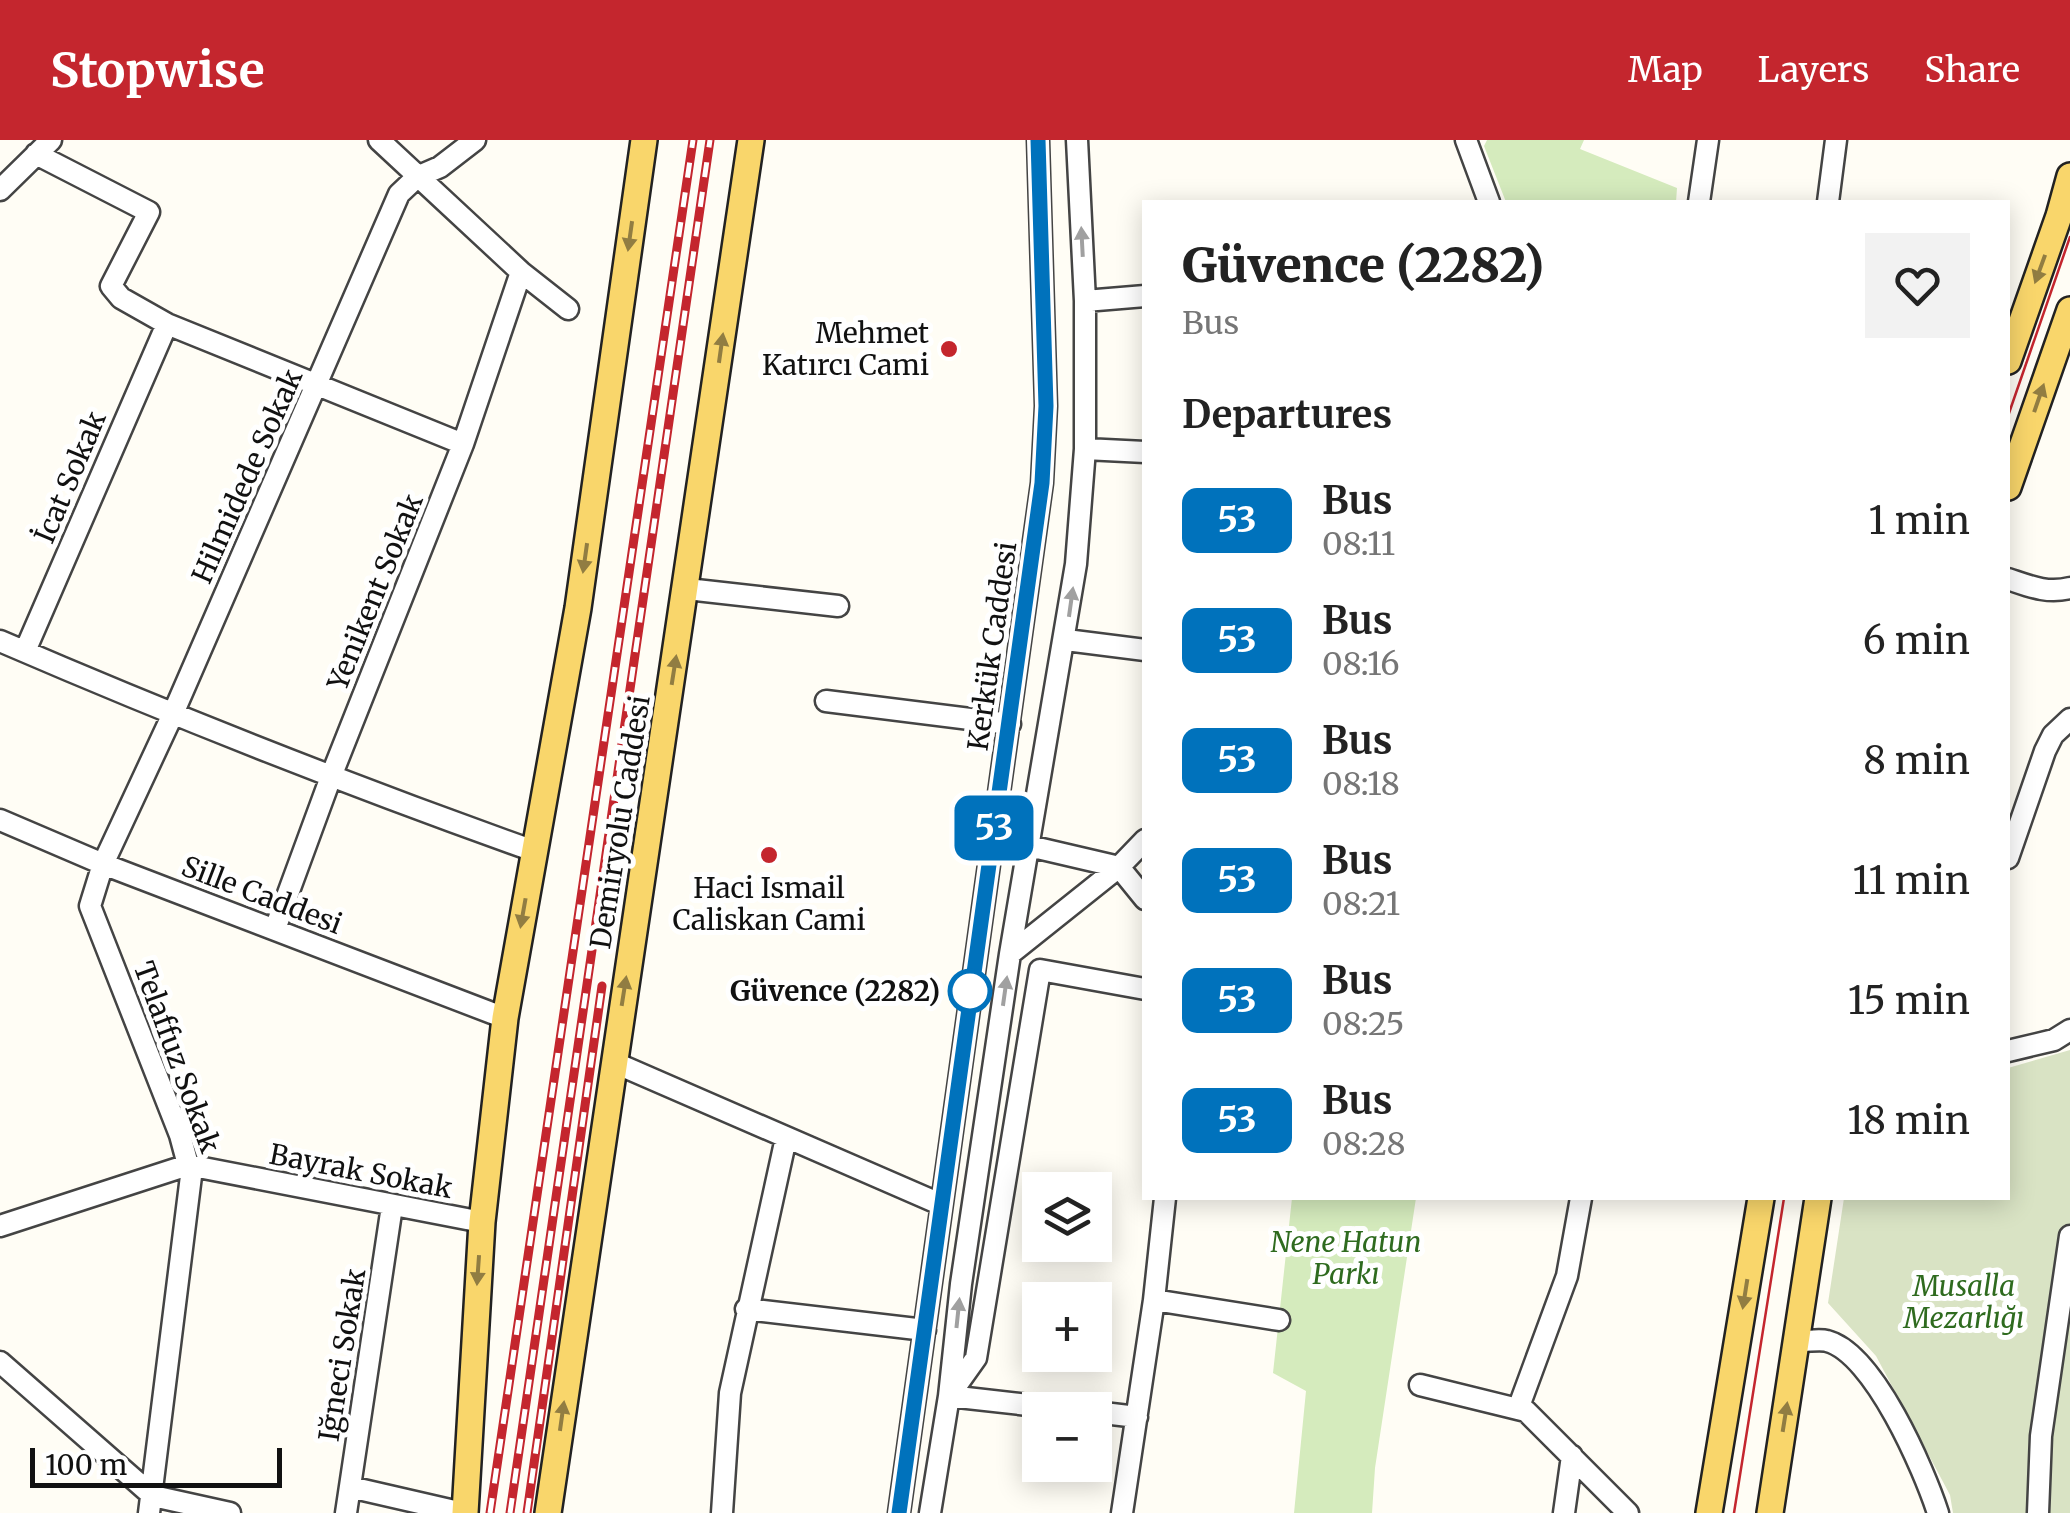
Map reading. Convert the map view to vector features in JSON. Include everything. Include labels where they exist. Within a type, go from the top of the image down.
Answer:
[{"type":"main road","points":[[464,1513],[482,1222],[505,1018],[578,608],[644,140]]},
{"type":"main road","name":"Demiryolu Caddesi","points":[[548,1513],[751,140]]},
{"type":"main road","points":[[2010,355],[2070,176]]},
{"type":"main road","points":[[2010,480],[2070,310]]},
{"type":"main road","points":[[1708,1513],[1761,1200]]},
{"type":"main road","points":[[1770,1513],[1818,1200]]},
{"type":"street","points":[[379,140],[520,272],[568,309]]},
{"type":"street","name":"Hilmidede Sokak","points":[[104,864],[399,194],[417,177],[440,167],[474,140]]},
{"type":"street","name":"Kerkük Caddesi","points":[[898,1513],[1042,483],[1046,406],[1038,140]]},
{"type":"street","points":[[930,1513],[1010,954],[1076,564],[1085,449],[1077,140]]},
{"type":"street","points":[[1466,140],[1487,200]]},
{"type":"street","points":[[1699,200],[1708,140]]},
{"type":"street","points":[[1828,200],[1836,140]]},
{"type":"street","points":[[0,190],[44,147],[148,212],[111,286],[120,298],[167,324],[463,444]]},
{"type":"street","name":"Yenikent Sokak","points":[[275,930],[332,774],[463,444],[520,272]]},
{"type":"street","points":[[1084,301],[1142,296]]},
{"type":"street","name":"İcat Sokak","points":[[24,651],[167,324]]},
{"type":"street","points":[[1085,449],[1142,452]]},
{"type":"street","points":[[2010,580],[2039,590],[2056,592],[2070,588]]},
{"type":"street","points":[[687,588],[838,606]]},
{"type":"street","points":[[1066,640],[1142,650]]},
{"type":"street","points":[[0,641],[172,716],[332,774],[416,811],[534,851]]},
{"type":"street","points":[[826,701],[1010,724]]},
{"type":"street","points":[[2010,852],[2045,751],[2053,735],[2070,719]]},
{"type":"street","name":"Sille Caddesi","points":[[0,820],[104,864],[505,1018]]},
{"type":"street","points":[[1010,954],[1119,867],[1142,843]]},
{"type":"street","points":[[1030,846],[1119,867],[1142,895]]},
{"type":"street","name":"Telaffuz Sokak","points":[[104,864],[90,906],[192,1176],[151,1505]]},
{"type":"street","points":[[949,1396],[976,1358],[1040,970],[1142,988]]},
{"type":"street","points":[[2010,1051],[2054,1040],[2070,1030]]},
{"type":"street","points":[[613,1062],[940,1204]]},
{"type":"street","points":[[722,1513],[730,1393],[786,1138]]},
{"type":"street","name":"Bayrak Sokak","points":[[0,1225],[188,1165],[482,1222]]},
{"type":"street","points":[[1122,1513],[1165,1200]]},
{"type":"street","points":[[1518,1409],[1567,1276],[1581,1200]]},
{"type":"street","name":"Iğneci Sokak","points":[[346,1513],[392,1206]]},
{"type":"street","points":[[2038,1513],[2041,1436],[2070,1236]]},
{"type":"street","points":[[1154,1300],[1280,1320]]},
{"type":"street","points":[[746,1309],[926,1330]]},
{"type":"street","points":[[1799,1332],[1804,1341],[1829,1341],[1859,1363],[1907,1438],[1924,1471],[1938,1513]]},
{"type":"street","points":[[0,1362],[151,1505],[230,1513]]},
{"type":"street","points":[[1420,1385],[1526,1411],[1628,1513]]},
{"type":"street","points":[[949,1396],[1022,1404]]},
{"type":"street","points":[[1112,1414],[1137,1417]]},
{"type":"street","points":[[1564,1513],[1572,1456]]},
{"type":"street","points":[[350,1487],[464,1513]]},
{"type":"green space","points":[[1487,140],[1584,140],[1580,149],[1677,188],[1676,200],[1505,200],[1484,146]]},
{"type":"green space","name":"Musalla Mezarlığı","points":[[2070,1050],[2070,1513],[1953,1513],[1950,1495],[1876,1356],[1828,1303],[1844,1200],[2010,1200],[2010,1067]]},
{"type":"green space","name":"Nene Hatun Parkı","points":[[1292,1200],[1416,1200],[1375,1468],[1372,1513],[1294,1513],[1306,1391],[1273,1373]]},
{"type":"tram line","points":[[2010,410],[2070,237]]},
{"type":"tram line","points":[[1734,1513],[1784,1200]]},
{"type":"railway","points":[[490,1513],[693,140]]},
{"type":"railway","points":[[510,1513],[710,140]]},
{"type":"railway","points":[[527,1513],[602,986]]},
{"type":"bus line","name":"53","points":[[899,1513],[1042,483],[1046,406],[1038,140]]},
{"type":"place","name":"Mehmet Katırcı Cami","points":[[949,349]]},
{"type":"place","name":"Haci Ismail Caliskan Cami","points":[[769,855]]},
{"type":"place","name":"Güvence (2282)","points":[[970,991]]}]
